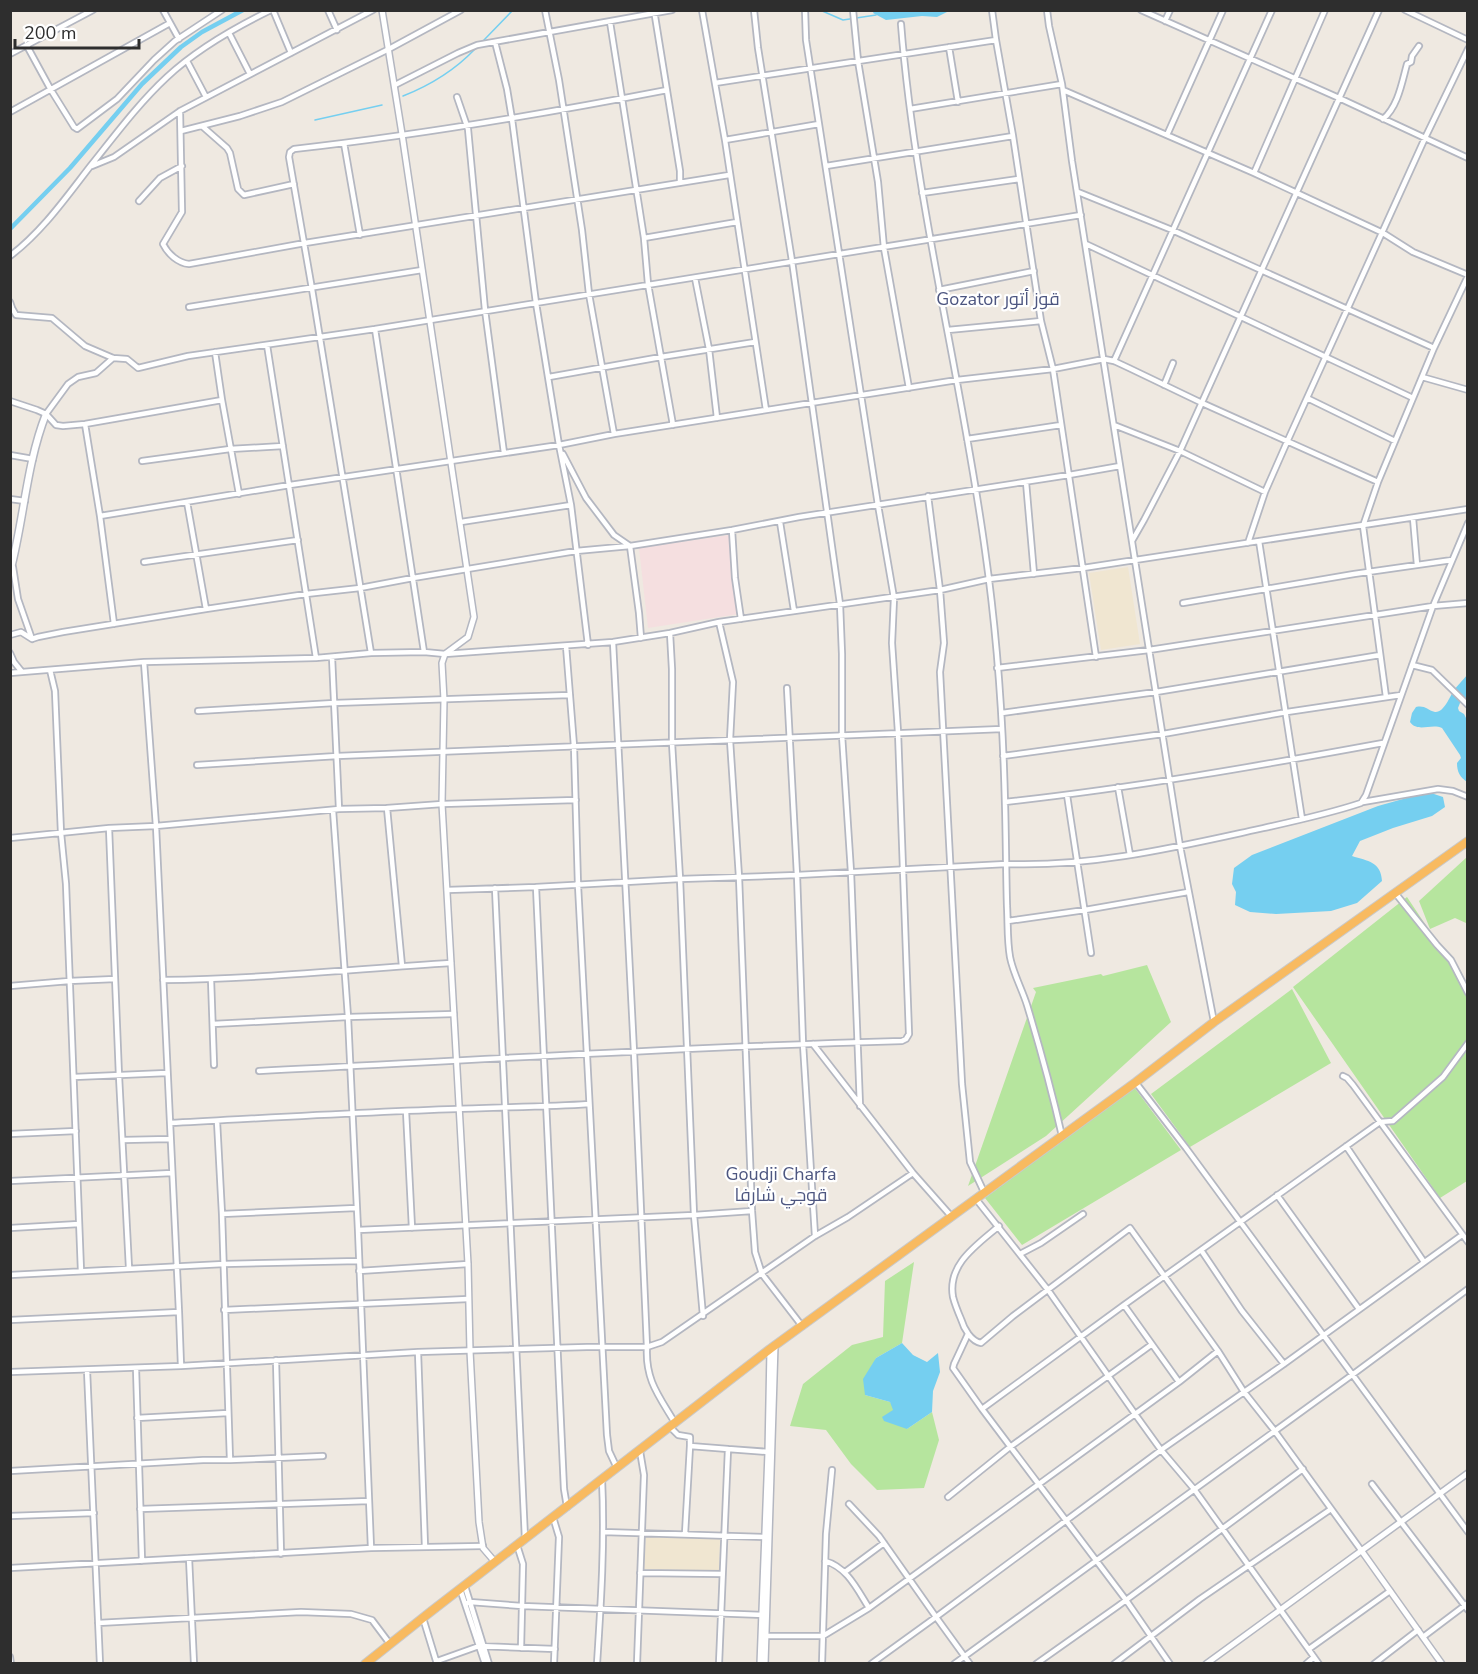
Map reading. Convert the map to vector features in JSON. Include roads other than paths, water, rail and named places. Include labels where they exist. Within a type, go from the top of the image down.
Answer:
[{"type":"highway","points":[[365,1664],[802,1326],[1136,1082],[1214,1022],[1467,841]]},
{"type":"main road","points":[[11,569],[13,544],[41,426],[46,414]]},
{"type":"street","points":[[10,54],[93,10]]},
{"type":"street","points":[[163,10],[179,39]]},
{"type":"street","points":[[10,256],[22,247],[57,209],[141,104],[168,76],[201,50],[250,20],[272,10],[291,53]]},
{"type":"street","points":[[328,10],[337,30]]},
{"type":"street","points":[[89,167],[114,157],[180,111],[373,10]]},
{"type":"street","points":[[382,10],[474,616],[468,637],[445,654],[442,663],[444,700],[442,804],[468,1264],[479,1522],[483,1546],[495,1562]]},
{"type":"street","points":[[182,131],[282,102],[461,10]]},
{"type":"street","points":[[545,10],[578,200],[590,294],[614,434]]},
{"type":"street","points":[[395,85],[458,52],[477,45],[672,10]]},
{"type":"street","points":[[702,10],[725,140],[766,410]]},
{"type":"street","points":[[754,10],[840,604],[842,735],[851,872],[860,1106]]},
{"type":"street","points":[[259,1071],[544,1055],[902,1041],[909,1034],[898,732],[892,643],[894,597],[810,68],[805,10]]},
{"type":"street","points":[[853,10],[858,61],[878,182],[884,248],[909,388]]},
{"type":"street","points":[[992,10],[1041,321],[1053,369],[1096,657]]},
{"type":"street","points":[[1047,10],[1062,87],[1180,846],[1214,1022]]},
{"type":"street","points":[[1141,10],[1467,158]]},
{"type":"street","points":[[1165,21],[1170,10]]},
{"type":"street","points":[[1167,135],[1223,10]]},
{"type":"street","points":[[1113,361],[1272,10]]},
{"type":"street","points":[[1254,173],[1325,10]]},
{"type":"street","points":[[1132,541],[1180,451],[1379,10]]},
{"type":"street","points":[[1405,10],[1467,40]]},
{"type":"street","points":[[27,46],[51,90],[74,128],[77,129],[117,99],[153,60],[220,11]]},
{"type":"street","points":[[655,12],[680,183]]},
{"type":"street","points":[[610,22],[644,238],[648,284],[673,425]]},
{"type":"street","points":[[10,112],[170,23]]},
{"type":"street","points":[[901,24],[922,193],[957,380],[989,579],[1002,713],[1010,959],[1025,998],[1048,1073],[1062,1136]]},
{"type":"street","points":[[229,33],[250,74]]},
{"type":"street","points":[[715,83],[996,40]]},
{"type":"street","points":[[495,42],[512,119],[536,303],[558,445],[571,505],[588,645]]},
{"type":"street","points":[[1383,119],[1390,112],[1407,64],[1411,62],[1419,46]]},
{"type":"street","points":[[949,47],[958,102]]},
{"type":"street","points":[[1248,543],[1265,492],[1287,441],[1467,49]]},
{"type":"street","points":[[187,61],[206,98]]},
{"type":"street","points":[[910,109],[1005,93],[1062,87],[1254,173],[1383,233],[1413,252],[1467,275],[1378,482],[1363,526],[1386,697]]},
{"type":"street","points":[[371,653],[290,152],[294,149],[512,119],[667,90]]},
{"type":"street","points":[[457,98],[467,125],[484,310],[504,453]]},
{"type":"street","points":[[180,111],[182,212],[163,244],[165,249],[178,261],[189,264],[304,243],[729,175]]},
{"type":"street","points":[[725,140],[819,124]]},
{"type":"street","points":[[202,126],[230,153],[240,193],[244,195],[294,184]]},
{"type":"street","points":[[826,166],[917,153],[1013,135]]},
{"type":"street","points":[[344,143],[360,235]]},
{"type":"street","points":[[139,201],[160,178],[182,166]]},
{"type":"street","points":[[922,193],[1019,179]]},
{"type":"street","points":[[1078,192],[1172,230],[1434,348]]},
{"type":"street","points":[[10,302],[16,315],[52,318],[85,346],[113,358],[127,359],[138,368],[188,356],[375,329],[1081,215]]},
{"type":"street","points":[[644,238],[737,222]]},
{"type":"street","points":[[1086,244],[1413,398]]},
{"type":"street","points":[[189,307],[422,270]]},
{"type":"street","points":[[939,290],[1034,272]]},
{"type":"street","points":[[694,278],[709,349],[717,418]]},
{"type":"street","points":[[948,330],[1041,321]]},
{"type":"street","points":[[375,329],[424,652]]},
{"type":"street","points":[[549,377],[755,342]]},
{"type":"street","points":[[267,345],[316,658]]},
{"type":"street","points":[[215,352],[239,494]]},
{"type":"street","points":[[46,414],[68,384],[78,377],[96,374],[113,358]]},
{"type":"street","points":[[100,516],[342,477],[452,462],[957,380],[1053,369],[1104,360],[1113,361],[1378,482]]},
{"type":"street","points":[[1164,385],[1173,363]]},
{"type":"street","points":[[1422,377],[1467,390]]},
{"type":"street","points":[[1307,398],[1395,441]]},
{"type":"street","points":[[10,401],[46,414],[56,425],[60,426],[85,424],[222,400]]},
{"type":"street","points":[[85,424],[114,624]]},
{"type":"street","points":[[967,439],[1061,425]]},
{"type":"street","points":[[1114,425],[1180,451],[1265,492]]},
{"type":"street","points":[[558,445],[586,498],[614,535],[630,546],[641,638]]},
{"type":"street","points":[[142,461],[230,449],[283,446]]},
{"type":"street","points":[[10,455],[33,459]]},
{"type":"street","points":[[32,639],[206,609],[360,588],[576,551],[630,546],[1120,466]]},
{"type":"street","points":[[1026,482],[1034,574]]},
{"type":"street","points":[[928,496],[944,643],[940,672],[952,866],[959,1035],[967,1139],[972,1168],[984,1192]]},
{"type":"street","points":[[10,499],[25,501]]},
{"type":"street","points":[[187,502],[206,609]]},
{"type":"street","points":[[461,522],[571,505]]},
{"type":"street","points":[[10,673],[144,662],[316,658],[371,653],[445,654],[588,645],[670,633],[741,618],[940,590],[989,579],[1083,568],[1467,509]]},
{"type":"street","points":[[1413,518],[1417,566]]},
{"type":"street","points":[[780,522],[794,610]]},
{"type":"street","points":[[1363,802],[1433,606],[1467,523]]},
{"type":"street","points":[[732,530],[735,578],[741,618]]},
{"type":"street","points":[[144,562],[298,540]]},
{"type":"street","points":[[1259,541],[1302,819]]},
{"type":"street","points":[[1460,542],[1467,544]]},
{"type":"street","points":[[1183,603],[1452,560]]},
{"type":"street","points":[[11,569],[18,599],[32,639]]},
{"type":"street","points":[[997,668],[1149,650],[1433,606],[1467,603]]},
{"type":"street","points":[[719,622],[733,682],[730,740],[739,877],[755,1252],[762,1274],[802,1326]]},
{"type":"street","points":[[10,635],[21,632],[32,639]]},
{"type":"street","points":[[670,633],[672,742],[694,1215],[703,1316]]},
{"type":"street","points":[[613,642],[634,1052],[646,1362],[651,1382],[678,1435],[690,1437],[685,1534]]},
{"type":"street","points":[[566,646],[574,746],[578,885],[607,1435],[609,1451],[617,1468]]},
{"type":"street","points":[[10,653],[22,672]]},
{"type":"street","points":[[1002,713],[1156,692],[1380,655]]},
{"type":"street","points":[[332,657],[337,756],[336,809],[348,1017],[371,1548]]},
{"type":"street","points":[[144,662],[156,826],[181,1366]]},
{"type":"street","points":[[1412,665],[1432,670],[1467,705]]},
{"type":"street","points":[[50,670],[55,691],[61,833],[66,884],[81,1271]]},
{"type":"street","points":[[787,688],[803,1044],[815,1236]]},
{"type":"street","points":[[198,711],[334,703],[570,695]]},
{"type":"street","points":[[1003,756],[1163,734],[1401,695]]},
{"type":"street","points":[[197,765],[337,756],[1002,729]]},
{"type":"street","points":[[1005,801],[1067,795],[1293,760],[1383,743]]},
{"type":"street","points":[[1118,787],[1130,855]]},
{"type":"street","points":[[447,890],[1078,862],[1180,846],[1348,808],[1363,802],[1438,789],[1453,791],[1467,797]]},
{"type":"street","points":[[1067,795],[1091,954]]},
{"type":"street","points":[[10,838],[336,809],[576,800]]},
{"type":"street","points":[[387,808],[402,966]]},
{"type":"street","points":[[109,828],[129,1269]]},
{"type":"street","points":[[536,887],[564,1488],[567,1507]]},
{"type":"street","points":[[495,888],[525,1539]]},
{"type":"street","points":[[1008,921],[1188,892]]},
{"type":"street","points":[[1396,894],[1451,960],[1467,993]]},
{"type":"street","points":[[163,980],[211,980],[451,963]]},
{"type":"street","points":[[10,987],[115,979]]},
{"type":"street","points":[[211,980],[214,1065]]},
{"type":"street","points":[[213,1024],[454,1014]]},
{"type":"street","points":[[982,1409],[1380,1122],[1393,1121],[1443,1077],[1467,1043]]},
{"type":"street","points":[[813,1044],[913,1173],[951,1216]]},
{"type":"street","points":[[74,1077],[167,1073]]},
{"type":"street","points":[[1343,1076],[1347,1078],[1380,1122],[1467,1242]]},
{"type":"street","points":[[1136,1082],[1467,1532]]},
{"type":"street","points":[[170,1124],[352,1113],[589,1104]]},
{"type":"street","points":[[406,1111],[411,1228]]},
{"type":"street","points":[[217,1121],[230,1460]]},
{"type":"street","points":[[10,1134],[76,1131]]},
{"type":"street","points":[[123,1140],[170,1139]]},
{"type":"street","points":[[1346,1146],[1424,1262]]},
{"type":"street","points":[[10,1181],[172,1173]]},
{"type":"street","points":[[10,1372],[181,1366],[418,1352],[647,1347],[662,1342],[703,1316],[815,1236],[848,1217],[913,1173]]},
{"type":"street","points":[[1277,1195],[1359,1309]]},
{"type":"street","points":[[976,1199],[1048,1290],[1108,1377],[1161,1450],[1194,1489],[1319,1664]]},
{"type":"street","points":[[222,1214],[357,1208]]},
{"type":"street","points":[[358,1230],[752,1211]]},
{"type":"street","points":[[1020,1254],[1041,1243],[1083,1214]]},
{"type":"street","points":[[10,1228],[79,1224]]},
{"type":"street","points":[[999,1226],[965,1255],[954,1275],[954,1299],[963,1324],[975,1341],[981,1343],[1130,1228],[1244,1392],[1303,1468],[1442,1664]]},
{"type":"street","points":[[871,1664],[1161,1450],[1462,1235]]},
{"type":"street","points":[[1201,1250],[1242,1311],[1284,1364]]},
{"type":"street","points":[[10,1275],[224,1264],[359,1261]]},
{"type":"street","points":[[359,1271],[468,1264]]},
{"type":"street","points":[[954,1664],[1467,1289]]},
{"type":"street","points":[[224,1311],[468,1299]]},
{"type":"street","points":[[1124,1305],[1179,1382]]},
{"type":"street","points":[[10,1320],[178,1312]]},
{"type":"street","points":[[968,1334],[953,1368],[1152,1635],[1170,1664]]},
{"type":"street","points":[[948,1497],[1010,1447],[1151,1345]]},
{"type":"street","points":[[760,1664],[764,1615],[773,1348]]},
{"type":"street","points":[[418,1352],[425,1547]]},
{"type":"street","points":[[766,1636],[823,1636],[869,1608],[1218,1352]]},
{"type":"street","points":[[276,1360],[281,1554]]},
{"type":"street","points":[[136,1368],[142,1561]]},
{"type":"street","points":[[87,1370],[100,1664]]},
{"type":"street","points":[[137,1418],[228,1413]]},
{"type":"street","points":[[690,1446],[770,1452]]},
{"type":"street","points":[[719,1664],[728,1449]]},
{"type":"street","points":[[637,1664],[644,1475],[639,1450]]},
{"type":"street","points":[[10,1471],[323,1456]]},
{"type":"street","points":[[1036,1664],[1303,1468]]},
{"type":"street","points":[[822,1664],[825,1561],[832,1470]]},
{"type":"street","points":[[1206,1664],[1467,1473]]},
{"type":"street","points":[[597,1664],[603,1532],[602,1479]]},
{"type":"street","points":[[1372,1484],[1466,1606],[1423,1637]]},
{"type":"street","points":[[140,1509],[369,1501]]},
{"type":"street","points":[[849,1504],[884,1543],[970,1664]]},
{"type":"street","points":[[1114,1664],[1200,1599],[1330,1509]]},
{"type":"street","points":[[10,1516],[94,1513]]},
{"type":"street","points":[[553,1517],[559,1537],[554,1664]]},
{"type":"street","points":[[603,1532],[767,1537]]},
{"type":"street","points":[[845,1572],[884,1543]]},
{"type":"street","points":[[517,1545],[523,1564],[521,1648]]},
{"type":"street","points":[[10,1568],[371,1548],[483,1546]]},
{"type":"street","points":[[189,1558],[194,1664]]},
{"type":"street","points":[[825,1561],[838,1566],[845,1572],[869,1608]]},
{"type":"street","points":[[640,1573],[722,1574]]},
{"type":"street","points":[[462,1587],[487,1664]]},
{"type":"street","points":[[1309,1649],[1390,1591]]},
{"type":"street","points":[[468,1603],[764,1615]]},
{"type":"street","points":[[98,1623],[302,1612],[351,1614],[372,1620],[390,1644]]},
{"type":"street","points":[[764,1615],[765,1664]]},
{"type":"street","points":[[423,1618],[437,1662],[481,1646],[555,1649]]},
{"type":"street","points":[[1374,1664],[1418,1630]]},
{"type":"street","points":[[10,1657],[11,1664]]},
{"type":"street","points":[[1306,1664],[1314,1657]]},
{"type":"water","points":[[874,10],[949,11],[937,17],[922,16],[886,20],[873,13]]},
{"type":"water","points":[[1467,675],[1467,697],[1458,708],[1467,720],[1467,782],[1458,769],[1457,763],[1461,758],[1460,755],[1442,728],[1417,727],[1410,722],[1416,707],[1424,707],[1435,712],[1441,710]]},
{"type":"water","points":[[1428,792],[1443,797],[1445,807],[1432,816],[1360,841],[1352,856],[1373,863],[1379,870],[1382,881],[1357,903],[1331,911],[1276,914],[1250,912],[1235,905],[1236,892],[1232,884],[1234,868],[1252,855],[1378,806]]},
{"type":"water","points":[[902,1343],[913,1355],[927,1362],[938,1353],[940,1372],[933,1391],[932,1412],[907,1429],[884,1421],[882,1417],[893,1410],[890,1402],[865,1395],[863,1379],[876,1358]]},
{"type":"waterway","points":[[10,229],[70,168],[142,84],[181,47],[202,32],[243,10]]},
{"type":"waterway","points":[[484,40],[513,10]]},
{"type":"waterway","points":[[820,10],[843,20],[876,15]]},
{"type":"waterway","points":[[403,96],[442,76],[475,49]]},
{"type":"waterway","points":[[315,120],[382,105]]},
{"type":"district","name":"Gozator قوز أتور","points":[[998,299]]},
{"type":"district","name":"Goudji Charfa قوجي شارفا","points":[[781,1184]]}]
